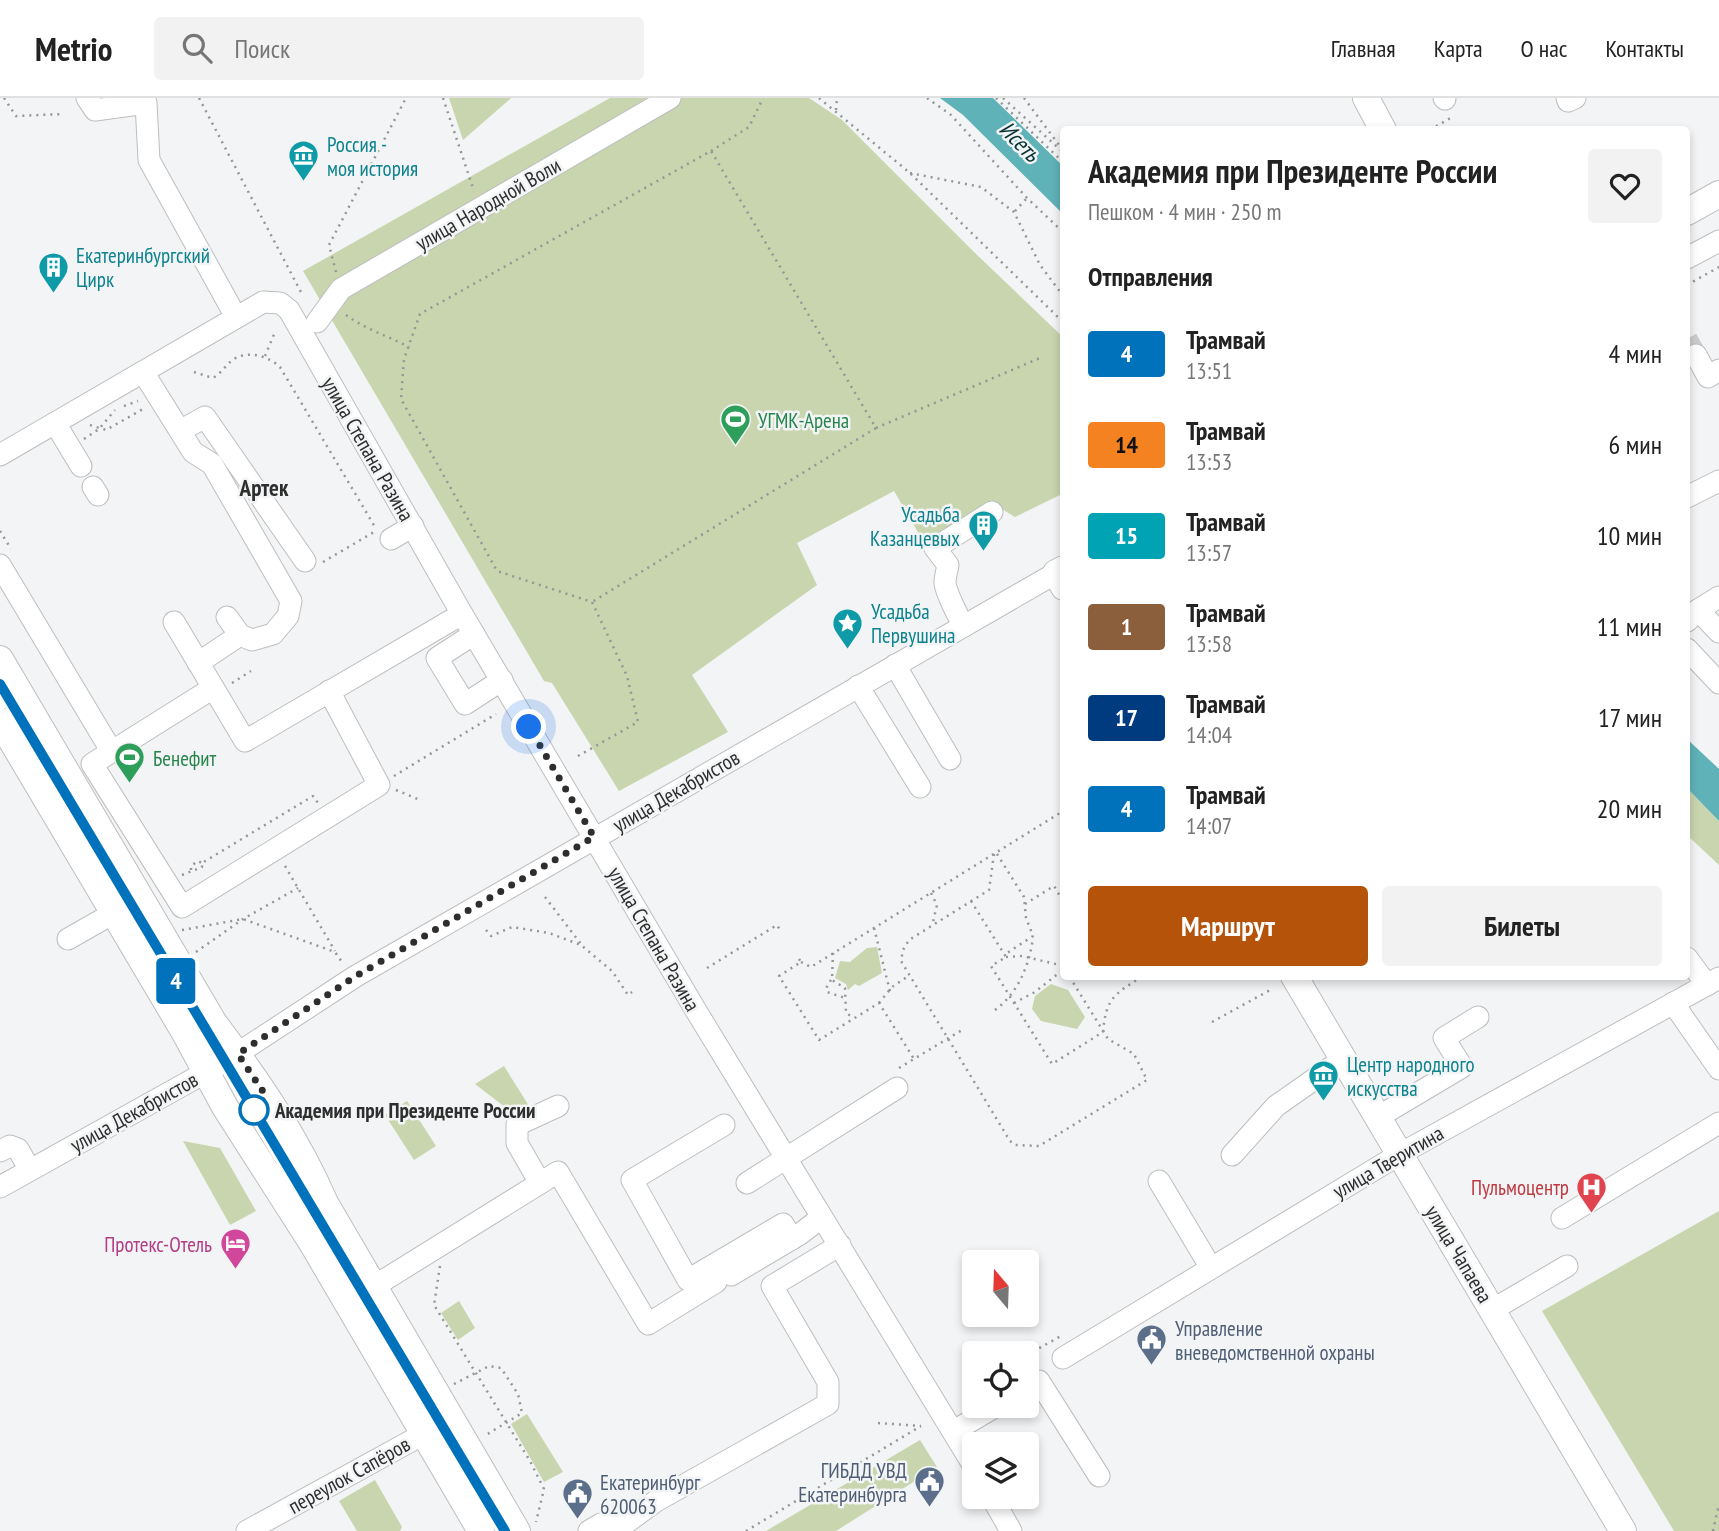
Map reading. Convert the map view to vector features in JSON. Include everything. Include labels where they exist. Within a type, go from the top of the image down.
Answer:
[{"type":"main road","points":[[1366,98],[1381,126]]},
{"type":"main road","points":[[1690,210],[1719,194]]},
{"type":"main road","points":[[0,659],[9,694],[81,771],[140,898],[214,1023],[252,1072],[308,1164],[325,1203],[451,1419],[527,1527]]},
{"type":"main road","points":[[0,721],[232,1119],[312,1243],[481,1531]]},
{"type":"main road","name":"улица Чапаева","points":[[1283,983],[1343,1059],[1623,1531]]},
{"type":"street","points":[[88,98],[94,110],[146,103],[149,160],[236,317]]},
{"type":"street","name":"улица Народной Воли","points":[[309,327],[341,289],[670,98]]},
{"type":"street","points":[[1567,98],[1569,101],[1575,98]]},
{"type":"street","points":[[1690,256],[1719,241]]},
{"type":"street","points":[[0,455],[263,302],[280,303],[309,327]]},
{"type":"street","name":"улица Степана Разина","points":[[309,327],[412,526],[462,614],[821,1218],[962,1446]]},
{"type":"street","points":[[1696,355],[1708,377],[1719,370]]},
{"type":"street","points":[[143,372],[193,452],[212,464],[291,601],[288,615],[273,634],[252,640],[240,635],[228,617]]},
{"type":"street","points":[[180,431],[205,417],[312,563]]},
{"type":"street","points":[[55,423],[76,453]]},
{"type":"street","points":[[1690,496],[1719,481]]},
{"type":"street","points":[[964,626],[955,612],[952,597],[945,584],[948,565],[935,548],[992,512]]},
{"type":"street","points":[[391,539],[412,526]]},
{"type":"street","points":[[0,565],[112,752]]},
{"type":"street","name":"улица Декабристов","points":[[0,1187],[238,1054],[356,976],[594,837],[964,626],[1060,577]]},
{"type":"street","points":[[1719,597],[1692,615],[1719,632]]},
{"type":"street","points":[[174,622],[245,741],[462,614]]},
{"type":"street","points":[[474,634],[437,658],[465,704],[502,680]]},
{"type":"street","points":[[198,663],[240,635]]},
{"type":"street","points":[[1690,652],[1719,683]]},
{"type":"street","points":[[895,665],[950,759]]},
{"type":"street","points":[[858,686],[920,787]]},
{"type":"street","points":[[43,793],[213,688]]},
{"type":"street","points":[[81,771],[182,907],[379,785],[329,691]]},
{"type":"street","points":[[68,939],[140,898]]},
{"type":"street","points":[[1690,961],[1713,981]]},
{"type":"street","name":"улица Тверитина","points":[[1063,1358],[1400,1154],[1713,981]]},
{"type":"street","points":[[1673,1003],[1719,1069]]},
{"type":"street","points":[[1378,1117],[1462,1067],[1444,1038],[1478,1017]]},
{"type":"street","points":[[1232,1155],[1276,1106],[1343,1059]]},
{"type":"street","points":[[747,1182],[786,1158],[895,1080]]},
{"type":"street","points":[[540,1183],[517,1143],[517,1125],[558,1106]]},
{"type":"street","points":[[1562,1218],[1719,1123]]},
{"type":"street","points":[[724,1125],[632,1180],[688,1280],[782,1223],[792,1239]]},
{"type":"street","points":[[0,1151],[10,1146],[18,1149],[30,1170]]},
{"type":"street","points":[[373,1287],[558,1172],[648,1324],[792,1239],[821,1218]]},
{"type":"street","points":[[1159,1181],[1211,1268]]},
{"type":"street","points":[[589,1531],[601,1524],[619,1528],[656,1501],[828,1404],[828,1382],[772,1286],[839,1245]]},
{"type":"street","points":[[1492,1310],[1567,1266]]},
{"type":"street","points":[[1039,1393],[1099,1476]]},
{"type":"street","points":[[954,1432],[977,1418]]},
{"type":"street","name":"переулок Сапёров","points":[[247,1531],[270,1526],[451,1419]]},
{"type":"street","points":[[998,1509],[1011,1531]]},
{"type":"path","points":[[4,98],[16,116],[63,114]]},
{"type":"path","points":[[199,98],[309,327]]},
{"type":"path","points":[[341,289],[329,245],[406,98]]},
{"type":"path","points":[[443,98],[479,209]]},
{"type":"path","points":[[578,756],[638,722],[627,676],[592,602],[497,571],[401,399],[404,359],[420,314],[711,151],[749,127],[763,98]]},
{"type":"path","points":[[819,98],[910,173],[1060,319]]},
{"type":"path","points":[[836,110],[837,98]]},
{"type":"path","points":[[927,98],[951,115],[1027,198],[1060,229]]},
{"type":"path","points":[[996,98],[1060,159]]},
{"type":"path","points":[[1003,98],[1060,148]]},
{"type":"path","points":[[1024,98],[1060,147]]},
{"type":"path","points":[[711,151],[876,428]]},
{"type":"path","points":[[910,173],[981,187],[1014,212],[1040,265],[1060,292]]},
{"type":"path","points":[[1014,212],[1027,198]]},
{"type":"path","points":[[1690,283],[1719,267]]},
{"type":"path","points":[[358,325],[382,333],[409,347]]},
{"type":"path","points":[[265,356],[275,332]]},
{"type":"path","points":[[194,372],[213,378],[234,359],[249,355],[265,356],[280,367],[377,530],[312,563]]},
{"type":"path","points":[[592,602],[876,428],[1040,358]]},
{"type":"path","points":[[76,453],[117,409],[157,394]]},
{"type":"path","points":[[76,453],[74,429],[84,423],[106,430],[148,405],[157,394]]},
{"type":"path","points":[[241,678],[251,671]]},
{"type":"path","points":[[392,777],[496,714]]},
{"type":"path","points":[[400,791],[420,800]]},
{"type":"path","points":[[182,875],[313,796],[321,808]]},
{"type":"path","points":[[908,976],[879,1003],[819,1040],[779,976],[800,961],[811,967],[1060,813]]},
{"type":"path","points":[[995,853],[989,890],[909,940],[901,961],[1010,1141],[1015,1145],[1039,1146],[1147,1080],[1134,1055],[1108,1039],[1071,980]]},
{"type":"path","points":[[995,853],[1024,897],[1026,918],[1033,936],[1030,958],[1011,998],[995,1010]]},
{"type":"path","points":[[287,870],[342,962]]},
{"type":"path","points":[[176,875],[182,884]]},
{"type":"path","points":[[1025,904],[1054,886],[1060,896]]},
{"type":"path","points":[[187,958],[243,919],[298,888]]},
{"type":"path","points":[[931,893],[937,905],[932,926]]},
{"type":"path","points":[[545,897],[581,945],[612,971],[628,995],[632,992]]},
{"type":"path","points":[[971,901],[1005,956]]},
{"type":"path","points":[[172,932],[243,919],[335,951]]},
{"type":"path","points":[[707,968],[777,925],[780,930]]},
{"type":"path","points":[[486,930],[491,936],[512,927],[549,933],[581,945]]},
{"type":"path","points":[[874,928],[890,991]]},
{"type":"path","points":[[1033,936],[991,966],[1052,1064],[1103,1032]]},
{"type":"path","points":[[833,953],[832,980],[827,986],[827,992],[845,998]]},
{"type":"path","points":[[1005,956],[1030,958],[1060,967]]},
{"type":"path","points":[[1014,1003],[1035,992],[1060,971]]},
{"type":"path","points":[[832,980],[845,988],[846,1013],[854,1018]]},
{"type":"path","points":[[1103,1032],[1104,1016],[1113,995],[1137,980]]},
{"type":"path","points":[[1212,1022],[1283,983]]},
{"type":"path","points":[[879,1003],[915,1059]]},
{"type":"path","points":[[895,1080],[915,1059],[962,1030]]},
{"type":"path","points":[[444,1242],[434,1305],[544,1489],[527,1527]]},
{"type":"path","points":[[1039,1348],[1066,1333]]},
{"type":"path","points":[[453,1385],[489,1366],[501,1368],[518,1394],[522,1413],[483,1436]]},
{"type":"path","points":[[746,1531],[921,1426],[878,1423]]},
{"type":"path","points":[[1713,1531],[1719,1504]]},
{"type":"green space","points":[[449,98],[511,98],[463,140]]},
{"type":"green space","name":"УГМК-Арена","points":[[610,98],[809,98],[842,120],[1060,334],[1060,495],[1015,517],[992,503],[923,541],[894,491],[797,543],[817,585],[692,675],[728,732],[619,791],[552,683],[544,681],[303,271]]},
{"type":"green space","points":[[1690,791],[1719,821],[1719,865],[1690,838]]},
{"type":"green space","points":[[877,947],[882,973],[859,986],[855,984],[848,990],[846,984],[835,978],[840,961],[850,962],[867,948]]},
{"type":"green space","points":[[1051,984],[1068,990],[1085,1017],[1077,1029],[1041,1021],[1032,1009],[1035,996]]},
{"type":"green space","points":[[504,1066],[529,1106],[514,1114],[475,1084]]},
{"type":"green space","points":[[407,1101],[436,1146],[414,1160],[385,1115]]},
{"type":"green space","points":[[183,1141],[220,1148],[256,1211],[230,1225]]},
{"type":"green space","points":[[1719,1211],[1719,1531],[1674,1531],[1542,1311]]},
{"type":"green space","points":[[459,1301],[475,1328],[458,1340],[441,1313]]},
{"type":"green space","points":[[527,1414],[563,1472],[544,1482],[511,1424]]},
{"type":"green space","points":[[920,1440],[937,1467],[836,1531],[766,1531]]},
{"type":"green space","points":[[375,1480],[402,1527],[400,1531],[357,1531],[339,1501]]},
{"type":"water","name":"Исеть","points":[[940,98],[993,98],[1060,163],[1060,211],[963,115]]},
{"type":"water","points":[[1690,742],[1719,769],[1719,821],[1690,791]]},
{"type":"tunnel","points":[[1690,344],[1696,355]]},
{"type":"tram line","points":[[0,684],[505,1531]]},
{"type":"tram line","name":"4","points":[[0,684],[505,1531]]},
{"type":"place","name":"Россия - моя история","points":[[304,183]]},
{"type":"place","name":"Екатеринбургский Цирк","points":[[53,294]]},
{"type":"place","name":"УГМК-Арена","points":[[735,447]]},
{"type":"place","name":"Усадьба Казанцевых","points":[[983,553]]},
{"type":"place","name":"Усадьба Первушина","points":[[848,650]]},
{"type":"place","name":"Бенефит","points":[[130,785]]},
{"type":"place","name":"Центр народного искусства","points":[[1324,1103]]},
{"type":"place","name":"Академия при Президенте России","points":[[254,1110]]},
{"type":"place","name":"Пульмоцентр","points":[[1592,1214]]},
{"type":"place","name":"Протекс-Отель","points":[[235,1271]]},
{"type":"place","name":"Управление вневедомственной охраны","points":[[1152,1367]]},
{"type":"place","name":"ГИБДД УВД Екатеринбурга","points":[[930,1509]]},
{"type":"place","name":"Екатеринбург 620063","points":[[577,1521]]},
{"type":"district","name":"Артек","points":[[264,487]]},
{"type":"route","points":[[254,1110],[266,1096],[238,1054],[356,976],[594,837],[529,727]]}]
